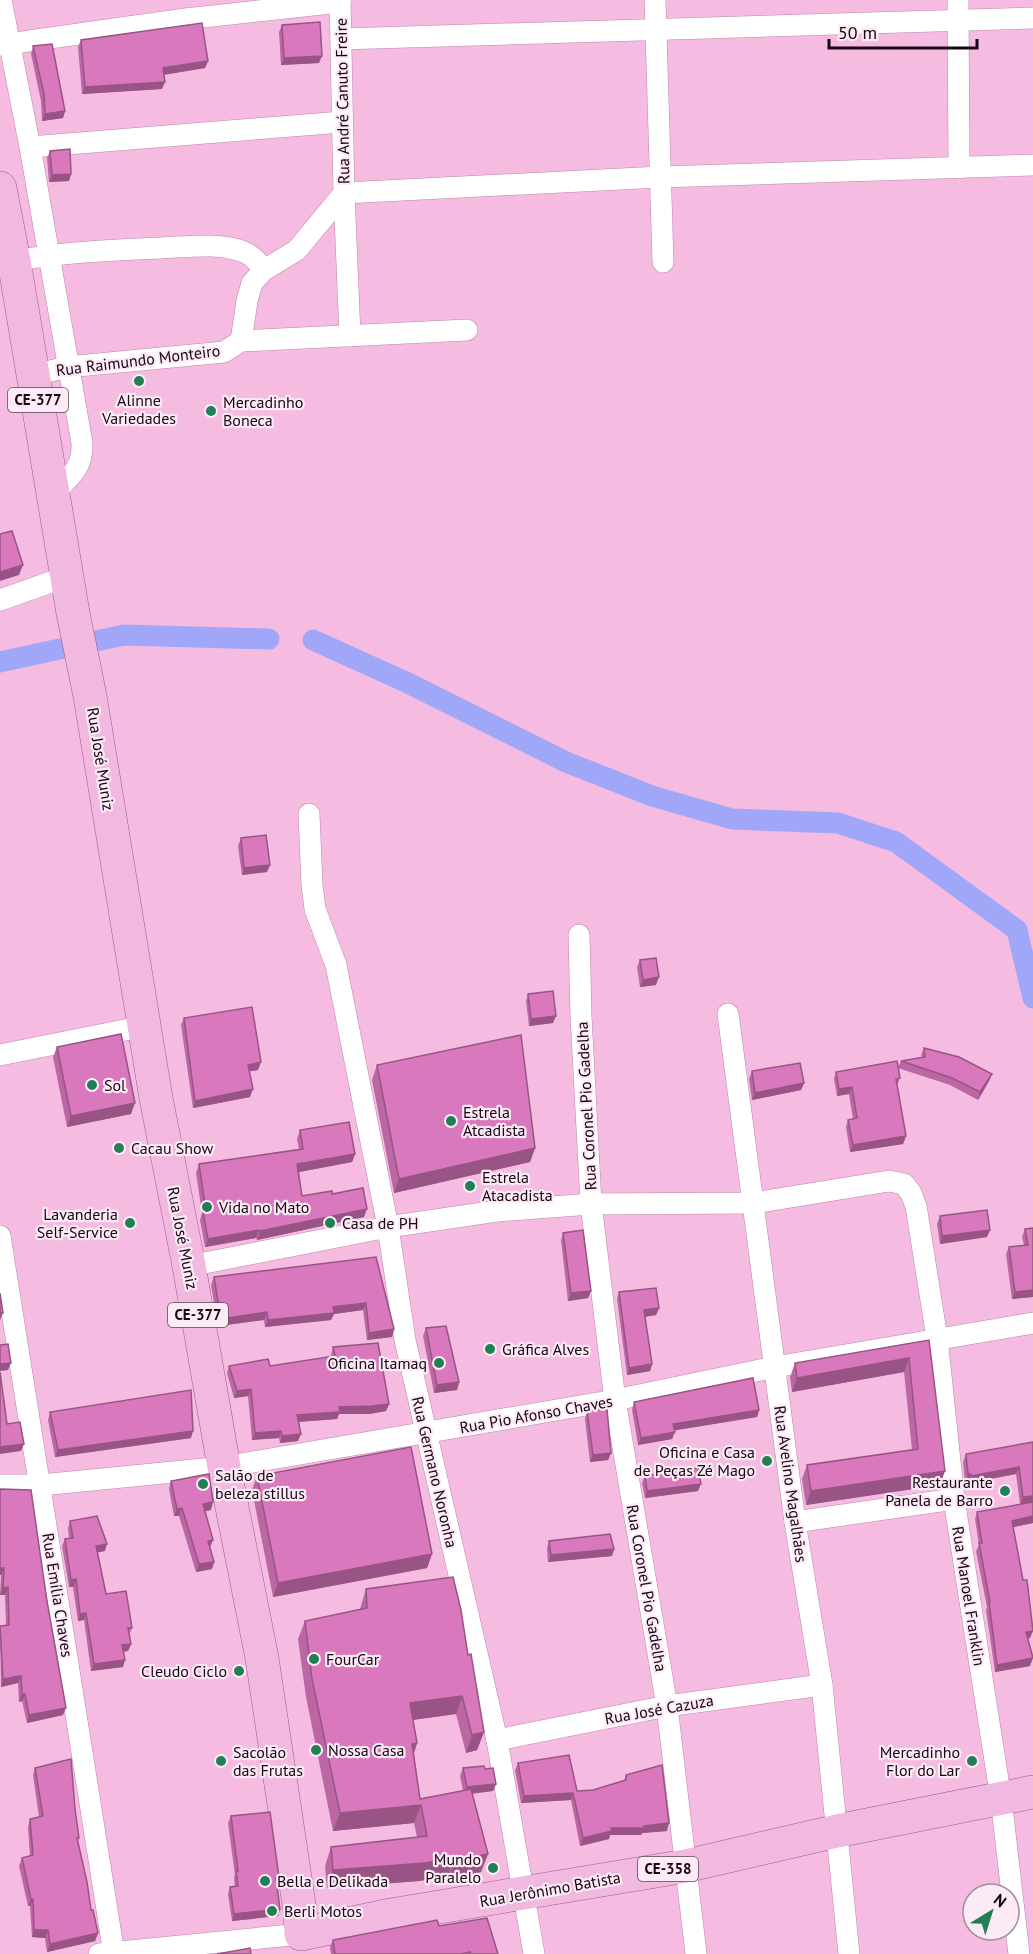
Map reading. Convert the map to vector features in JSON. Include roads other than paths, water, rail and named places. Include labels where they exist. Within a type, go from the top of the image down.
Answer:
[{"type":"main road","name":"CE-377","points":[[0,188],[68,576]]},
{"type":"main road","name":"Rua José Muniz","points":[[68,576],[156,1098],[189,1266],[224,1467],[262,1658],[300,1911],[301,1934]]},
{"type":"main road","name":"Rua Jerônimo Batista","points":[[301,1934],[391,1915],[686,1866],[837,1831],[1033,1792]]},
{"type":"street","points":[[1,0],[5,44],[30,147],[82,455],[76,470],[54,494]]},
{"type":"street","points":[[655,0],[663,262]]},
{"type":"street","points":[[5,44],[185,19],[340,1]]},
{"type":"street","name":"Rua André Canuto Freire","points":[[241,341],[252,283],[264,270],[297,250],[344,193],[340,1]]},
{"type":"street","points":[[958,10],[959,168]]},
{"type":"street","points":[[341,39],[656,30],[958,10],[1033,18]]},
{"type":"street","points":[[30,147],[342,122]]},
{"type":"street","points":[[350,336],[344,193],[660,177],[1033,165]]},
{"type":"street","points":[[14,261],[48,255],[218,247],[243,252],[253,257],[264,270]]},
{"type":"street","points":[[241,341],[467,330]]},
{"type":"street","name":"Rua Raimundo Monteiro","points":[[34,375],[68,367],[224,352],[241,341]]},
{"type":"street","points":[[0,600],[68,576]]},
{"type":"street","name":"Rua Germano Noronha","points":[[309,814],[315,909],[336,965],[388,1227],[405,1340],[497,1740],[534,1954]]},
{"type":"street","name":"Rua Coronel Pio Gadelha","points":[[579,935],[591,1204],[615,1400],[667,1706],[696,1954]]},
{"type":"street","name":"Rua Avelino Magalhães","points":[[728,1014],[795,1522],[822,1685],[849,1954]]},
{"type":"street","points":[[0,1054],[145,1026]]},
{"type":"street","name":"Rua Manoel Franklin","points":[[753,1203],[890,1181],[904,1184],[912,1193],[937,1338],[954,1499],[1001,1799],[1019,1954]]},
{"type":"street","points":[[189,1266],[388,1227],[497,1211],[591,1204],[753,1203]]},
{"type":"street","name":"Rua Emília Chaves","points":[[0,1236],[41,1485],[109,1953]]},
{"type":"street","name":"Rua Pio Afonso Chaves","points":[[0,1485],[41,1485],[224,1467],[615,1400],[775,1367],[1033,1323]]},
{"type":"street","points":[[795,1522],[954,1499]]},
{"type":"street","name":"Rua José Cazuza","points":[[497,1740],[667,1706],[822,1685]]},
{"type":"street","name":"Rua Jerônimo Batista","points":[[109,1953],[301,1934]]},
{"type":"waterway","points":[[0,662],[124,635],[269,639]]},
{"type":"waterway","points":[[313,640],[408,683],[566,762],[652,796],[732,819],[838,823],[896,842],[1017,930],[1033,998]]},
{"type":"place","name":"Alinne Variedades","points":[[139,381]]},
{"type":"place","name":"Mercadinho Boneca","points":[[211,411]]},
{"type":"place","name":"Sol","points":[[92,1085]]},
{"type":"place","name":"Estrela Atcadista","points":[[451,1121]]},
{"type":"place","name":"Cacau Show","points":[[119,1148]]},
{"type":"place","name":"Estrela Atacadista","points":[[470,1186]]},
{"type":"place","name":"Vida no Mato","points":[[207,1207]]},
{"type":"place","name":"Lavanderia Self-Service","points":[[130,1223]]},
{"type":"place","name":"Casa de PH","points":[[330,1223]]},
{"type":"place","name":"Gráfica Alves","points":[[490,1349]]},
{"type":"place","name":"Oficina Itamaq","points":[[439,1363]]},
{"type":"place","name":"Oficina e Casa de Peças Zé Mago","points":[[767,1461]]},
{"type":"place","name":"Salão de beleza stillus","points":[[203,1484]]},
{"type":"place","name":"Restaurante Panela de Barro","points":[[1005,1491]]},
{"type":"place","name":"FourCar","points":[[314,1659]]},
{"type":"place","name":"Cleudo Ciclo","points":[[239,1671]]},
{"type":"place","name":"Nossa Casa","points":[[316,1750]]},
{"type":"place","name":"Sacolão das Frutas","points":[[221,1761]]},
{"type":"place","name":"Mercadinho Flor do Lar","points":[[972,1761]]},
{"type":"place","name":"Mundo Paralelo","points":[[493,1868]]},
{"type":"place","name":"Bella e Delikada","points":[[265,1881]]},
{"type":"place","name":"Berli Motos","points":[[272,1911]]}]
